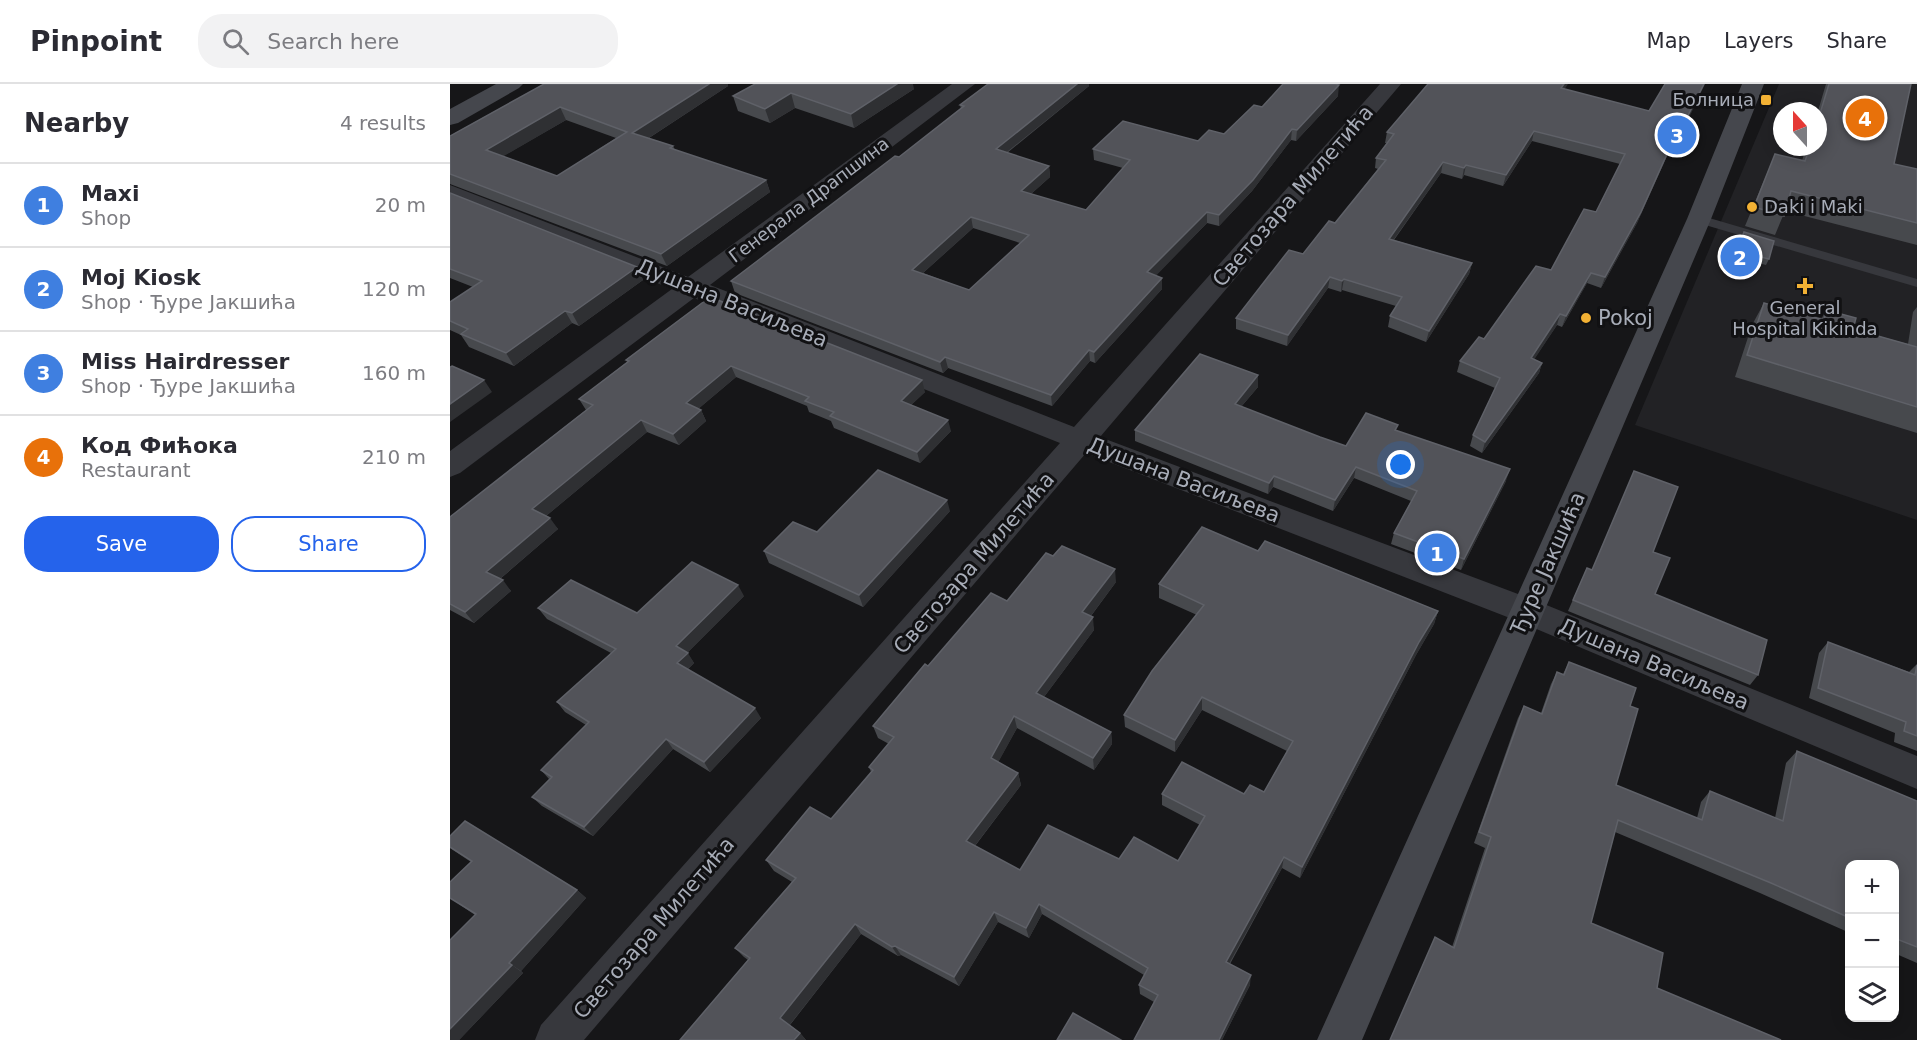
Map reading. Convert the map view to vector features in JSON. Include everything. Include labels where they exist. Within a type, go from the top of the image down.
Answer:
[{"type":"main road","points":[[450,117],[513,84]]},
{"type":"main road","name":"Ђуре Јакшића","points":[[1339,1040],[1699,219],[1753,84]]},
{"type":"street","name":"Генерала Драпшина","points":[[450,466],[965,84]]},
{"type":"street","name":"Светозара Милетића","points":[[555,1040],[1391,84]]},
{"type":"street","name":"Душана Васиљева","points":[[450,192],[1081,441],[1527,611],[1917,773]]},
{"type":"lane","points":[[1699,219],[1917,283]]},
{"type":"shaded area","name":"General Hospital Kikinda","points":[[1779,84],[1917,84],[1917,520],[1635,425]]},
{"type":"building","points":[[544,84],[709,84],[632,133],[766,180],[661,254],[450,174],[450,136]],"holes":[[[560,107],[627,132],[557,176],[486,150]]]},
{"type":"building","points":[[755,84],[897,84],[851,114],[791,93],[765,109],[733,96]]},
{"type":"building","points":[[988,84],[1077,84],[996,149],[1049,166],[1021,191],[1086,210],[1130,160],[1093,149],[1123,121],[1198,141],[1209,130],[1224,134],[1254,105],[1262,107],[1283,84],[1339,85],[1297,130],[1292,129],[1253,180],[1219,215],[1207,212],[1147,272],[1162,278],[1094,352],[1089,350],[1051,395],[945,357],[940,362],[731,281],[964,106],[960,105]],"holes":[[[971,217],[1029,235],[969,290],[912,270]]]},
{"type":"building","points":[[1428,84],[1564,84],[1561,88],[1649,111],[1665,84],[1704,84],[1678,135],[1676,134],[1641,212],[1605,277],[1591,273],[1566,316],[1560,314],[1531,358],[1542,363],[1485,442],[1473,435],[1500,378],[1460,361],[1479,337],[1484,339],[1536,266],[1551,270],[1584,209],[1596,212],[1625,154],[1534,131],[1506,175],[1443,162],[1389,239],[1472,263],[1429,331],[1390,316],[1402,297],[1344,279],[1342,281],[1330,277],[1288,335],[1236,318],[1289,250],[1303,254],[1329,221],[1335,223],[1386,160],[1376,158],[1394,134],[1387,132]]},
{"type":"building","points":[[1829,84],[1911,84],[1894,164],[1917,169],[1917,223],[1791,191],[1784,216],[1754,207],[1774,156],[1805,161],[1807,156],[1827,156],[1827,102],[1824,102]]},
{"type":"building","points":[[450,193],[637,267],[572,313],[565,311],[506,353],[461,334],[468,329],[450,321],[450,302],[482,281],[450,269]]},
{"type":"building","points":[[1744,232],[1774,241],[1769,259],[1737,251]]},
{"type":"building","points":[[710,297],[922,380],[901,401],[948,420],[917,452],[830,416],[834,412],[805,401],[809,397],[731,366],[686,403],[701,410],[673,434],[641,420],[532,509],[550,518],[486,572],[503,580],[465,612],[450,604],[450,517],[593,405],[579,399],[629,361],[626,360]]},
{"type":"building","points":[[1764,303],[1824,320],[1826,310],[1856,318],[1853,329],[1917,347],[1917,407],[1747,355]]},
{"type":"building","points":[[1200,354],[1258,375],[1235,404],[1320,437],[1346,446],[1366,413],[1398,425],[1395,430],[1510,469],[1464,559],[1394,533],[1417,491],[1356,467],[1335,500],[1274,476],[1269,483],[1135,430]]},
{"type":"building","points":[[450,367],[484,380],[450,404]]},
{"type":"building","points":[[878,470],[947,500],[859,595],[764,551],[793,522],[817,532]]},
{"type":"building","points":[[1634,471],[1678,487],[1653,552],[1670,558],[1655,594],[1767,640],[1758,675],[1573,600],[1587,568],[1592,570]]},
{"type":"building","points":[[1202,527],[1258,551],[1265,541],[1438,611],[1419,642],[1302,867],[1284,857],[1226,962],[1251,975],[1219,1040],[1134,1040],[1158,995],[1139,985],[1148,968],[1039,904],[1026,928],[994,912],[954,977],[895,946],[892,947],[855,924],[780,1018],[800,1033],[794,1040],[680,1040],[750,958],[735,948],[796,878],[766,860],[810,807],[831,819],[873,770],[869,767],[894,737],[873,726],[925,664],[928,666],[991,593],[1007,601],[1046,553],[1053,556],[1062,546],[1115,569],[1082,612],[1093,617],[1036,693],[1111,732],[1093,758],[1014,716],[991,758],[1018,773],[966,841],[1020,870],[1048,825],[1119,859],[1134,837],[1178,861],[1205,816],[1162,794],[1182,762],[1244,794],[1250,785],[1264,792],[1293,741],[1202,697],[1175,740],[1124,715],[1152,671],[1204,605],[1159,584]]},
{"type":"building","points":[[692,562],[738,585],[676,646],[688,653],[677,663],[755,708],[704,762],[666,739],[584,827],[532,797],[552,777],[541,770],[589,722],[557,702],[616,649],[538,608],[571,580],[637,613]]},
{"type":"building","points":[[1828,642],[1915,675],[1917,665],[1917,736],[1904,731],[1906,722],[1818,688]]},
{"type":"building","points":[[1569,662],[1636,688],[1630,706],[1638,709],[1616,785],[1702,820],[1710,791],[1783,821],[1797,751],[1917,801],[1917,947],[1899,940],[1899,860],[1845,860],[1845,916],[1618,820],[1591,923],[1663,953],[1657,988],[1781,1040],[1390,1040],[1435,937],[1454,948],[1491,837],[1479,832],[1524,706],[1542,714],[1557,672],[1564,675]]},
{"type":"building","points":[[465,821],[577,890],[509,963],[512,965],[450,1029],[450,940],[476,914],[450,898],[450,882],[472,861],[450,847],[450,836]]},
{"type":"building","points":[[1073,1013],[1121,1040],[1057,1040]]},
{"type":"place","name":"Болница","points":[[1766,100]]},
{"type":"place","name":"Код Фићока","points":[[1865,118]]},
{"type":"place","name":"Miss Hairdresser","points":[[1677,135]]},
{"type":"place","name":"Daki i Maki","points":[[1752,207]]},
{"type":"place","name":"Moj Kiosk","points":[[1740,257]]},
{"type":"place","name":"General Hospital Kikinda","points":[[1805,286]]},
{"type":"place","name":"Pokoj","points":[[1586,318]]},
{"type":"place","name":"Maxi","points":[[1437,553]]}]
